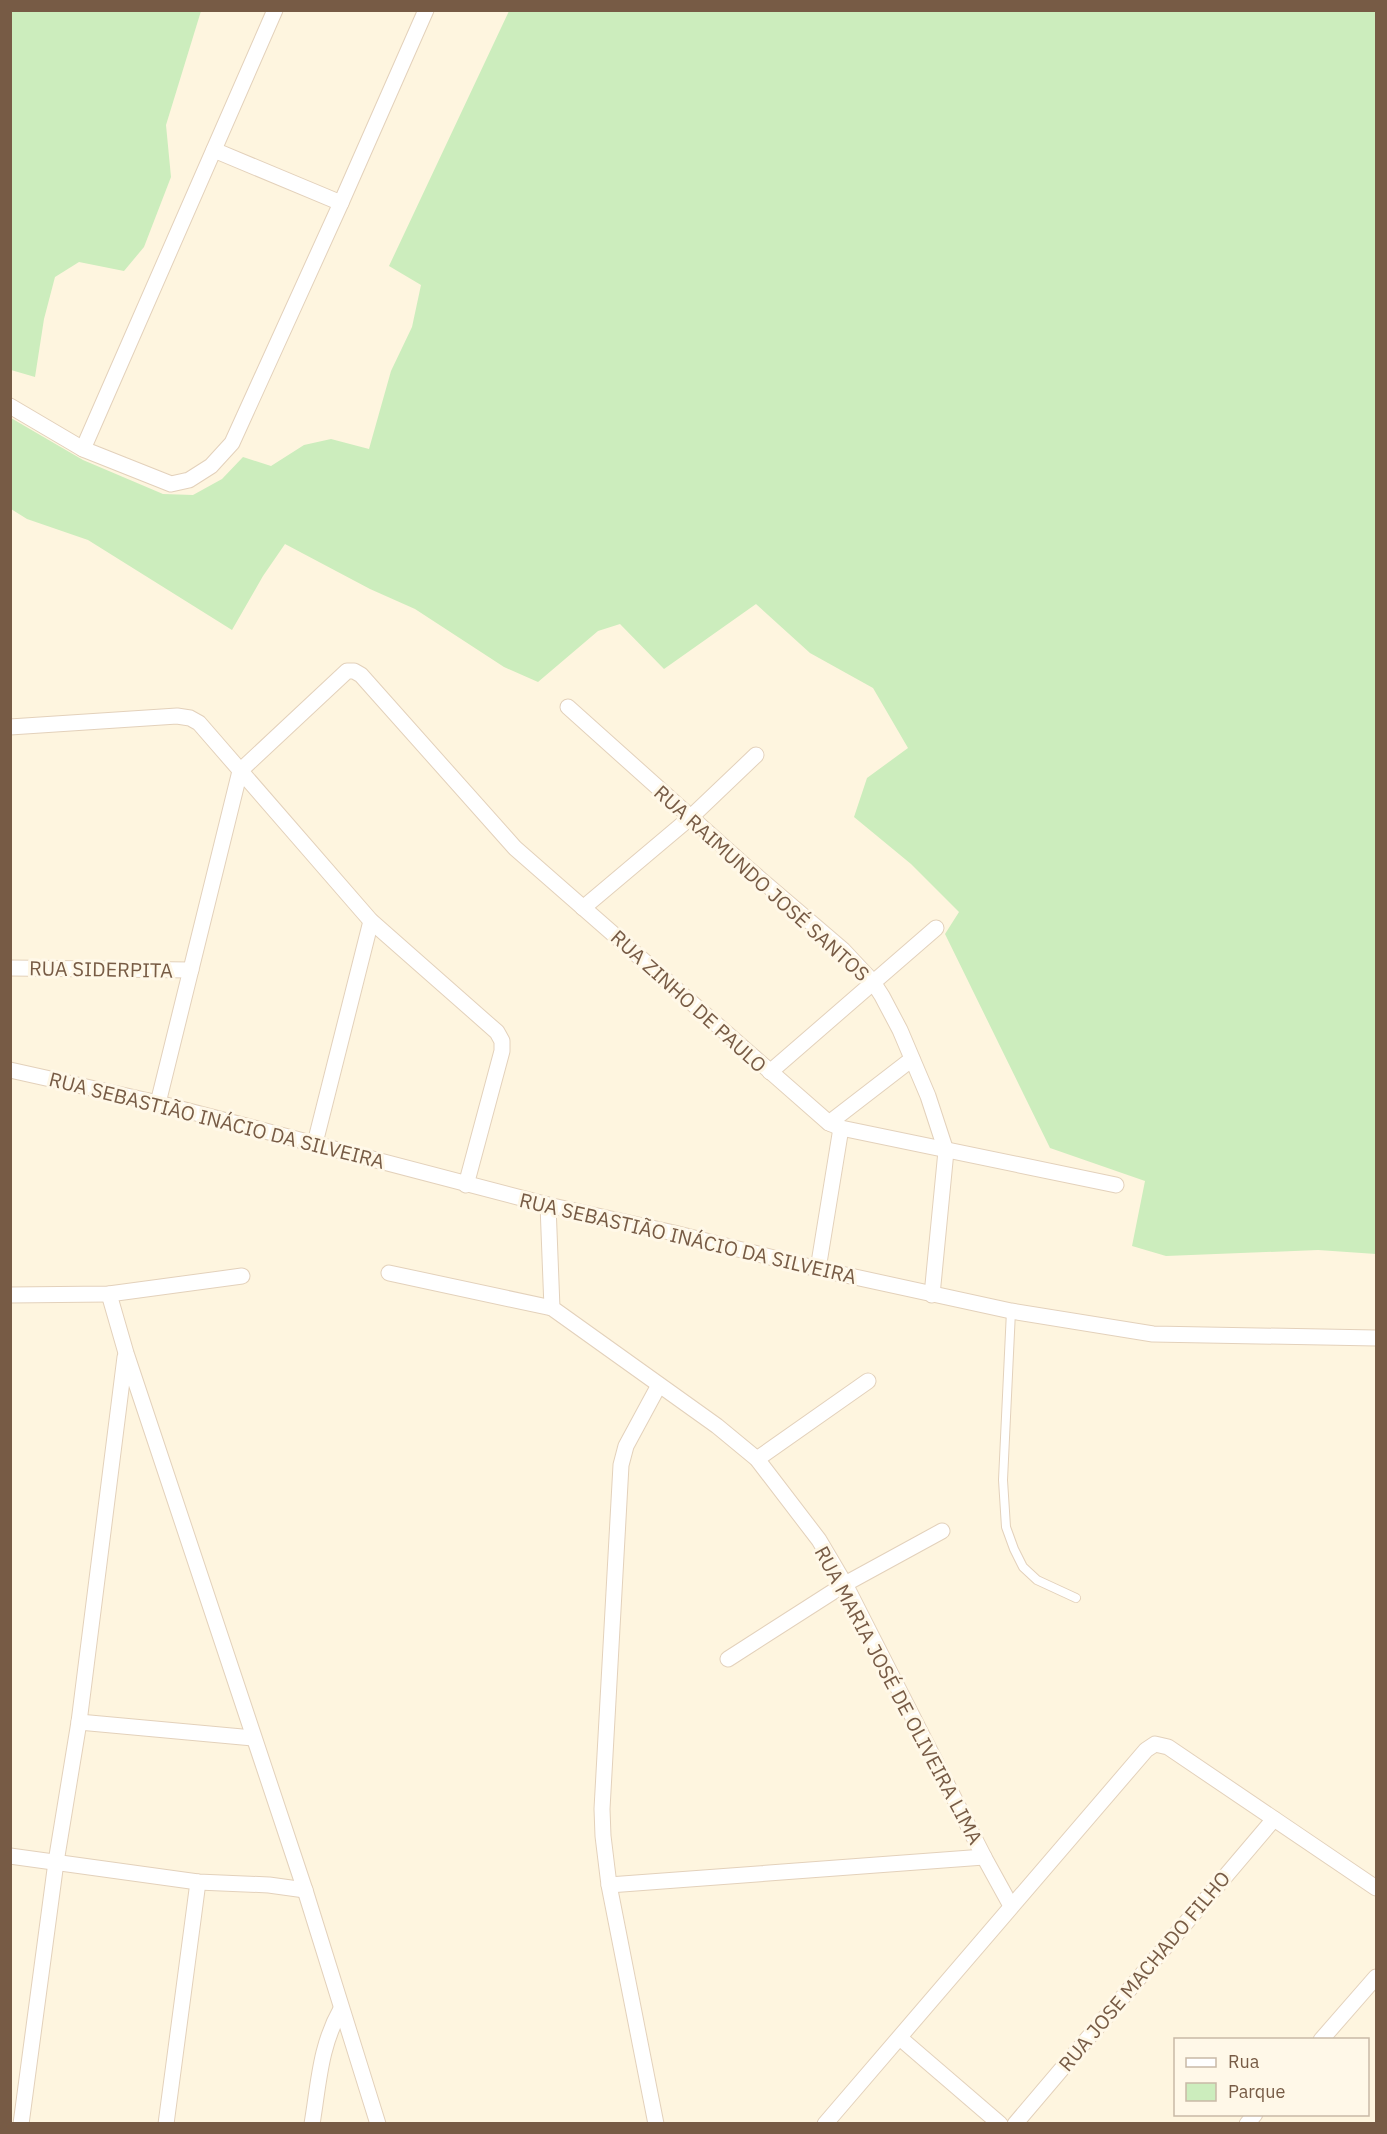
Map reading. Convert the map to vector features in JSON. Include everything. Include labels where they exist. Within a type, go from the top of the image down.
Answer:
[{"type":"street","points":[[83,449],[275,10]]},
{"type":"street","points":[[10,406],[83,449],[171,484],[189,480],[211,466],[232,443],[426,10]]},
{"type":"street","points":[[214,150],[341,203]]},
{"type":"street","name":"RUA ZINHO DE PAULO","points":[[240,771],[347,671],[354,671],[361,675],[515,848],[770,1072],[835,1126],[1116,1185]]},
{"type":"street","name":"RUA RAIMUNDO JOSÉ SANTOS","points":[[568,707],[843,950],[873,982],[900,1030],[928,1096],[946,1150],[932,1294]]},
{"type":"street","points":[[10,727],[177,716],[190,718],[199,723],[370,921],[496,1032],[502,1041],[502,1051],[466,1185]]},
{"type":"street","points":[[583,908],[692,817],[756,755]]},
{"type":"street","points":[[158,1103],[240,771]]},
{"type":"street","points":[[315,1143],[370,921]]},
{"type":"street","points":[[770,1072],[936,928]]},
{"type":"street","name":"RUA SIDERPITA","points":[[10,968],[191,970]]},
{"type":"street","points":[[818,1269],[835,1126],[912,1059]]},
{"type":"street","name":"RUA SEBASTIÃO INÁCIO DA SILVEIRA","points":[[10,1070],[158,1103],[548,1205],[674,1233],[818,1269],[1011,1311],[1153,1334],[1377,1338]]},
{"type":"street","points":[[389,1273],[552,1308],[548,1205]]},
{"type":"street","points":[[10,1295],[109,1294],[242,1276]]},
{"type":"street","points":[[109,1294],[126,1353],[305,1890],[378,2124]]},
{"type":"street","name":"RUA MARIA JOSÉ DE OLIVEIRA LIMA","points":[[552,1308],[717,1426],[757,1459],[819,1540],[845,1584],[1011,1906]]},
{"type":"street","points":[[21,2124],[56,1862],[79,1722],[126,1353]]},
{"type":"street","points":[[757,1459],[868,1381]]},
{"type":"street","points":[[656,2124],[609,1884],[602,1809],[621,1465],[626,1446],[659,1385]]},
{"type":"street","points":[[728,1659],[845,1584],[942,1531]]},
{"type":"street","points":[[79,1722],[253,1738]]},
{"type":"street","points":[[825,2124],[1146,1750],[1155,1744],[1168,1747],[1377,1888]]},
{"type":"street","name":"RUA JOSE MACHADO FILHO","points":[[1015,2124],[1274,1819]]},
{"type":"street","points":[[10,1856],[198,1881],[269,1885],[305,1890]]},
{"type":"street","points":[[609,1884],[984,1857]]},
{"type":"street","points":[[166,2124],[198,1881]]},
{"type":"street","points":[[1323,2038],[1377,1977]]},
{"type":"street","points":[[312,2124],[324,2048],[341,2009]]},
{"type":"street","points":[[900,2037],[1000,2124]]},
{"type":"lane","points":[[1011,1311],[1003,1480],[1006,1527],[1023,1567],[1037,1580],[1076,1598]]},
{"type":"green space","points":[[10,11],[201,11],[166,125],[171,177],[144,247],[124,271],[79,262],[55,277],[44,319],[35,377],[11,370]]},
{"type":"green space","points":[[509,11],[1376,11],[1376,1254],[1318,1250],[1166,1256],[1132,1246],[1145,1181],[1050,1148],[945,934],[959,912],[911,864],[854,817],[867,778],[908,748],[873,688],[810,653],[756,604],[664,669],[620,624],[598,631],[538,682],[504,667],[415,609],[370,589],[285,544],[263,576],[232,630],[88,540],[27,519],[11,509],[11,418],[83,460],[163,494],[193,495],[222,479],[243,457],[271,466],[304,445],[331,439],[369,449],[391,371],[412,327],[421,285],[389,266]]}]
